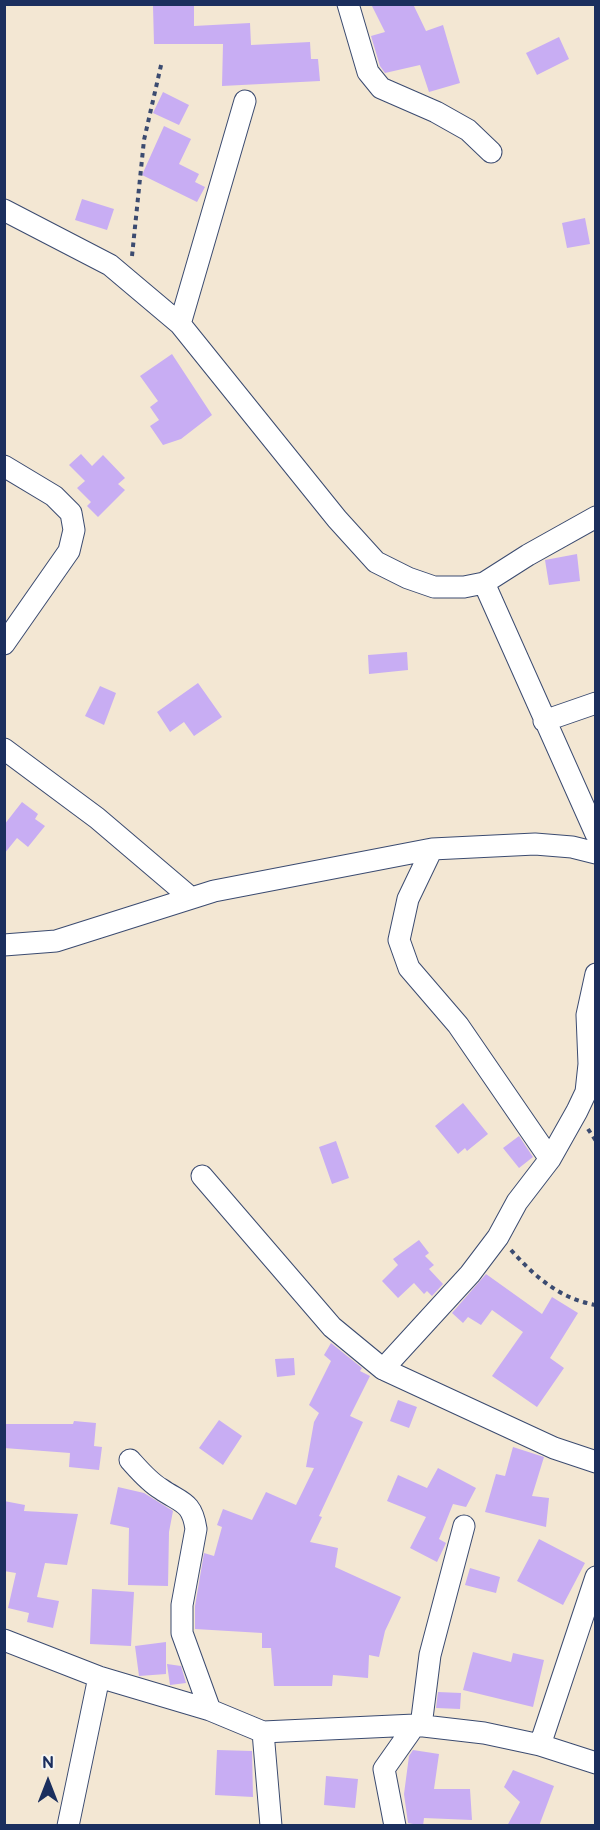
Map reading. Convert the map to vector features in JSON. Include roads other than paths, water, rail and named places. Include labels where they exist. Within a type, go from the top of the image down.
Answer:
[{"type":"street","points":[[348,4],[368,72],[381,88],[436,112],[468,130],[491,152]]},
{"type":"street","points":[[180,324],[245,101]]},
{"type":"street","points":[[4,210],[110,265],[180,324],[337,519],[376,562],[408,579],[434,587],[464,587],[484,583],[596,517]]},
{"type":"street","points":[[4,466],[54,496],[71,513],[74,530],[69,550],[4,644]]},
{"type":"street","points":[[484,583],[596,834]]},
{"type":"street","points":[[544,721],[596,703]]},
{"type":"street","points":[[4,749],[97,818],[191,898]]},
{"type":"street","points":[[4,945],[56,941],[214,891],[432,849],[535,844],[572,847],[596,853]]},
{"type":"street","points":[[432,849],[408,899],[399,940],[409,968],[458,1025],[550,1158]]},
{"type":"street","points":[[383,1369],[470,1274],[498,1237],[517,1202],[550,1158],[586,1092],[589,1064],[587,1015],[596,974]]},
{"type":"street","points":[[202,1176],[266,1254],[332,1328],[383,1369],[554,1448],[596,1462]]},
{"type":"street","points":[[129,1460],[160,1489],[189,1506],[195,1518],[196,1529],[182,1605],[182,1633],[210,1710]]},
{"type":"street","points":[[394,1826],[384,1769],[418,1725],[430,1655],[464,1526]]},
{"type":"street","points":[[540,1745],[596,1577]]},
{"type":"street","points":[[4,1640],[99,1677],[210,1710],[263,1732],[418,1725],[484,1733],[540,1745],[596,1763]]},
{"type":"street","points":[[68,1826],[99,1677]]},
{"type":"street","points":[[263,1732],[271,1826]]}]
